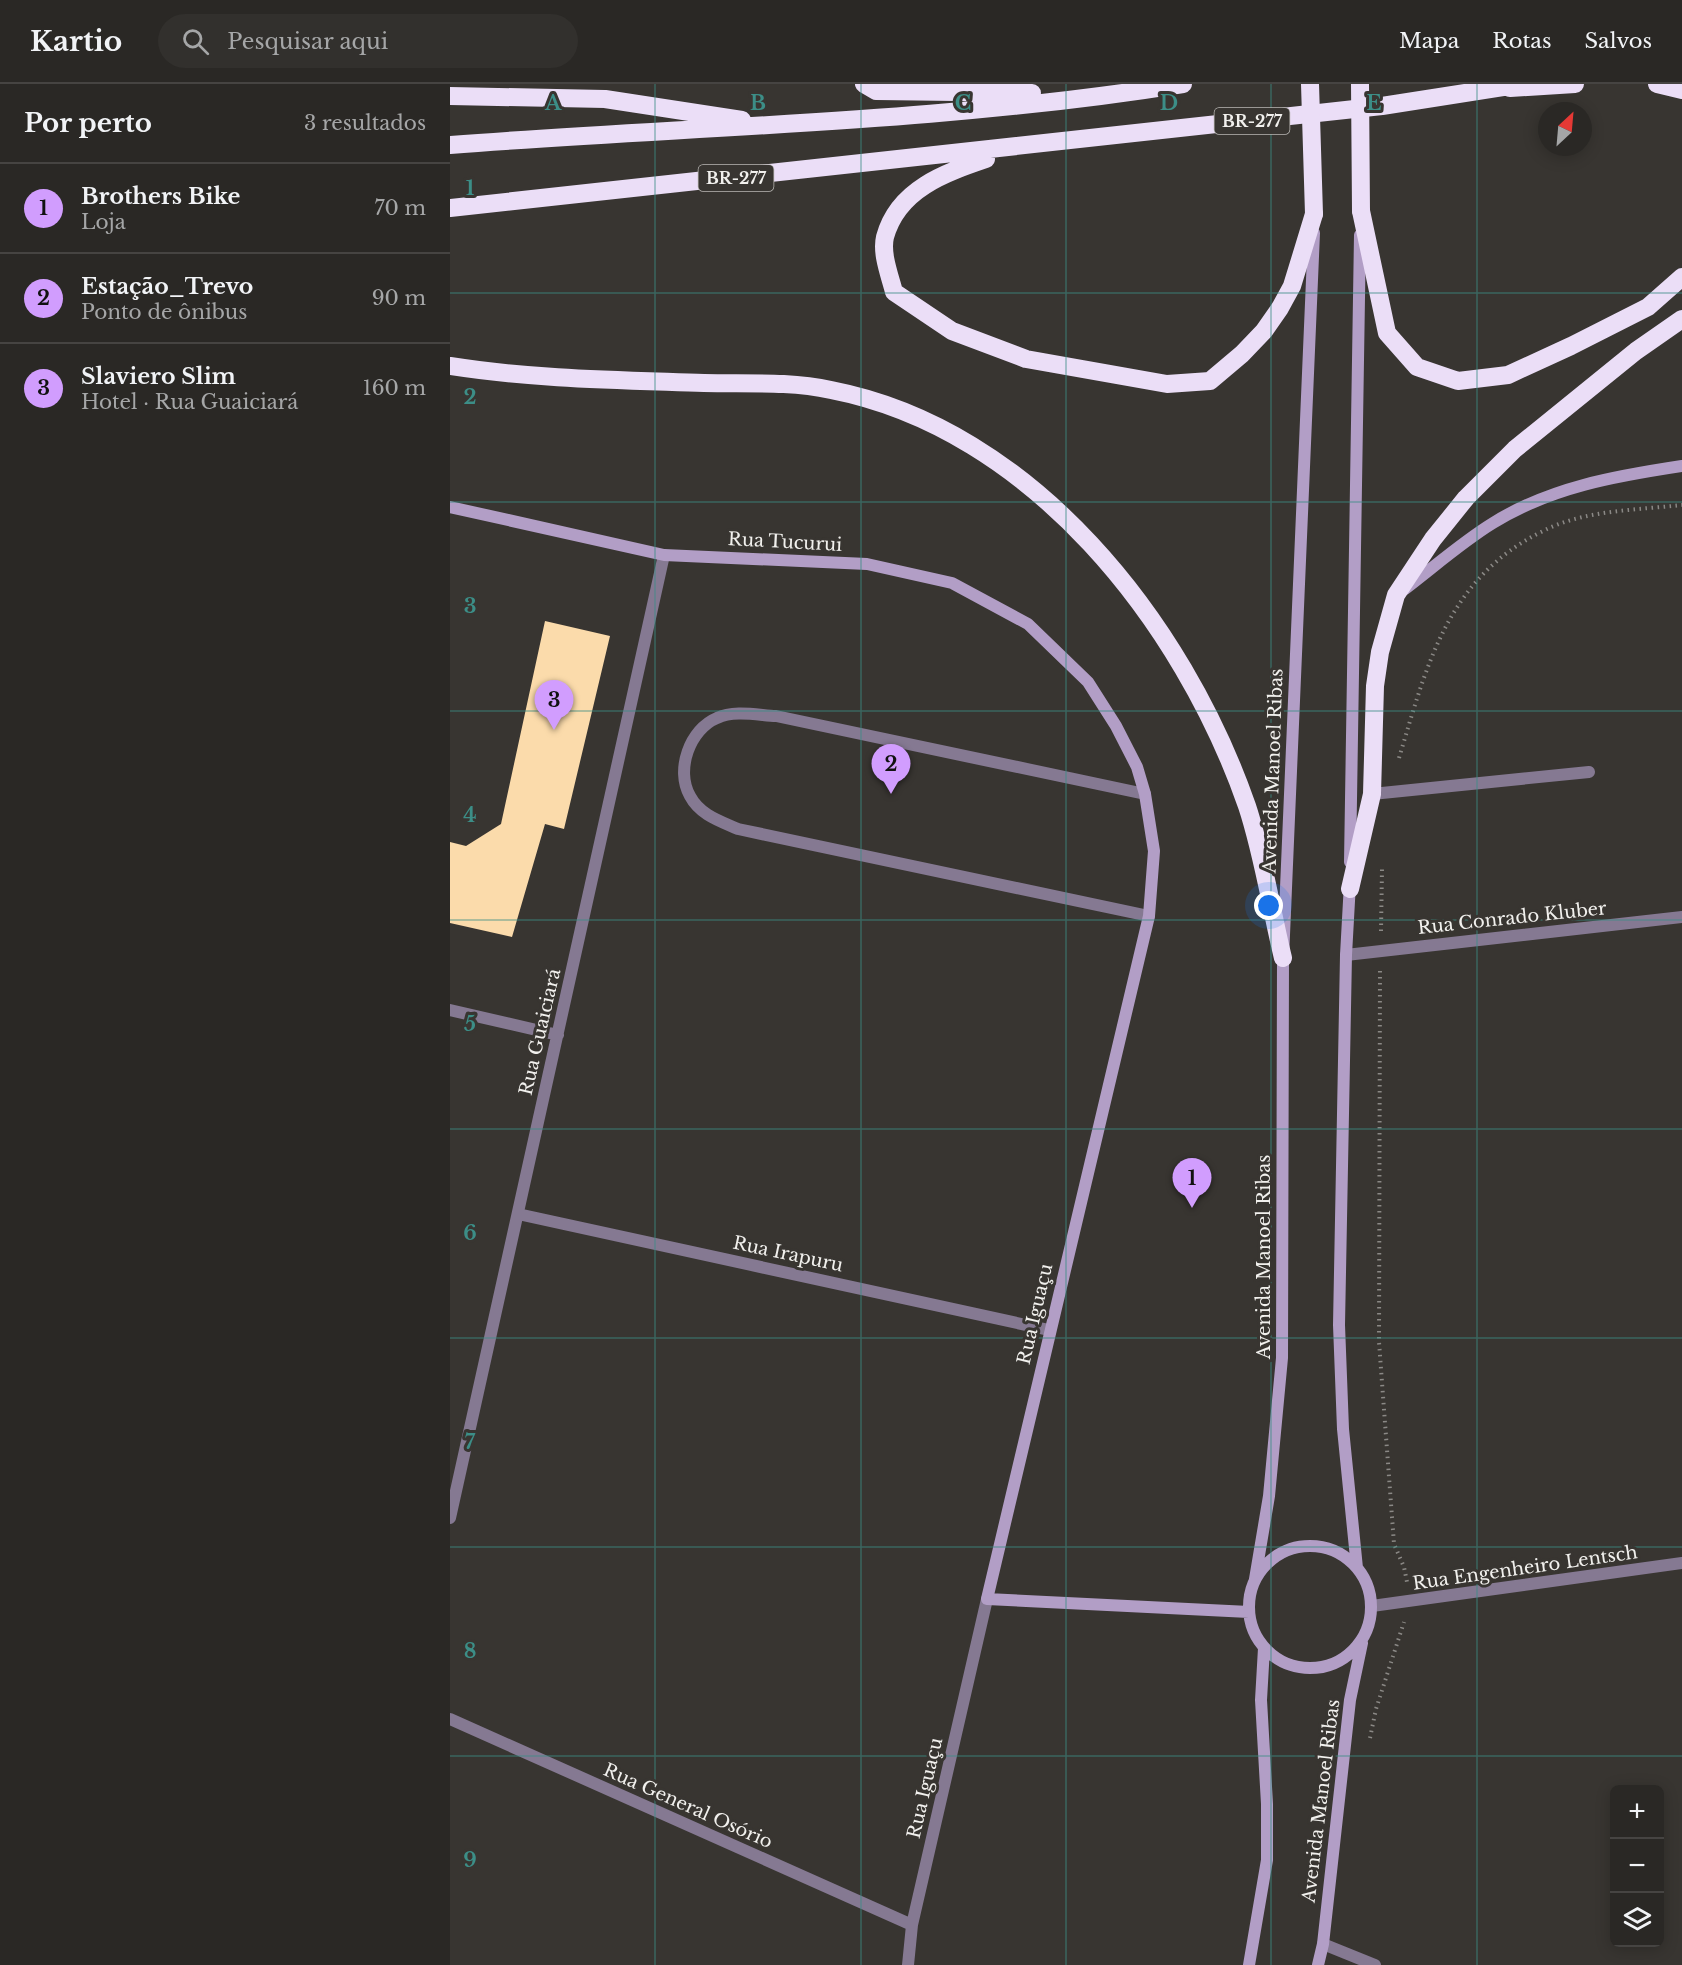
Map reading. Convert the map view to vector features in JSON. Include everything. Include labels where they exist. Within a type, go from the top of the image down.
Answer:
[{"type":"highway","points":[[864,84],[876,91],[1035,93],[1103,97]]},
{"type":"highway","points":[[450,145],[779,126],[1103,97],[1183,84]]},
{"type":"highway","points":[[1022,147],[945,172],[914,190],[885,238],[886,264],[894,292],[952,331],[1026,359],[1167,384],[1210,381],[1242,354],[1264,331],[1292,286],[1314,214],[1310,84]]},
{"type":"highway","points":[[1360,84],[1361,211],[1387,333],[1417,367],[1458,381],[1508,375],[1648,308],[1682,277]]},
{"type":"highway","name":"BR-277","points":[[450,208],[1382,106],[1522,84]]},
{"type":"highway","points":[[1481,90],[1575,84]]},
{"type":"highway","points":[[1657,84],[1682,90]]},
{"type":"highway","points":[[450,96],[605,99],[779,126]]},
{"type":"highway","points":[[1350,889],[1372,794],[1375,686],[1380,652],[1396,595],[1433,539],[1466,498],[1515,449],[1636,351],[1682,319]]},
{"type":"highway","points":[[450,366],[543,375],[790,384],[832,390],[919,417],[962,438],[1010,471],[1048,502],[1088,542],[1135,597],[1178,659],[1219,737],[1248,808],[1283,958]]},
{"type":"main road","points":[[1357,1568],[1344,1429],[1339,1325],[1346,955],[1350,889],[1361,211]]},
{"type":"main road","name":"Avenida Manoel Ribas","points":[[1255,1580],[1269,1496],[1282,1358],[1283,958],[1314,214]]},
{"type":"main road","points":[[1396,595],[1493,523],[1534,501],[1573,487],[1617,476],[1682,466]]},
{"type":"main road","name":"Rua Tucurui","points":[[450,507],[664,555],[867,564],[952,583],[1028,624],[1088,682]]},
{"type":"main road","name":"Rua Iguaçu","points":[[987,1599],[1149,916],[1154,851],[1145,794],[1137,767],[1116,726],[1088,682]]},
{"type":"main road","points":[[1303,1546],[1323,1547],[1342,1555],[1357,1568],[1369,1588],[1372,1606],[1370,1624],[1362,1641],[1351,1654],[1337,1663],[1320,1668],[1303,1668],[1288,1665],[1264,1648],[1251,1625],[1249,1612],[1250,1595],[1255,1580],[1267,1563],[1275,1557],[1303,1546]]},
{"type":"main road","points":[[987,1599],[1249,1612]]},
{"type":"main road","name":"Avenida Manoel Ribas","points":[[1318,1965],[1323,1944],[1350,1701],[1362,1641]]},
{"type":"main road","points":[[1249,1965],[1267,1860],[1267,1804],[1261,1700],[1264,1648]]},
{"type":"street","name":"Rua Guaiciará","points":[[450,1518],[664,555]]},
{"type":"street","points":[[1145,794],[776,716],[741,713],[718,717],[704,724],[692,740],[686,758],[685,777],[689,796],[707,816],[738,829],[1149,916]]},
{"type":"street","points":[[1372,794],[1393,790],[1589,772]]},
{"type":"street","name":"Rua Conrado Kluber","points":[[1346,955],[1682,917]]},
{"type":"street","points":[[450,1010],[558,1035]]},
{"type":"street","name":"Rua Irapuru","points":[[518,1214],[1049,1330]]},
{"type":"street","name":"Rua Engenheiro Lentsch","points":[[1372,1606],[1408,1603],[1682,1563]]},
{"type":"street","name":"Rua Iguaçu","points":[[908,1965],[912,1925],[987,1599]]},
{"type":"street","name":"Rua General Osório","points":[[450,1719],[912,1925]]},
{"type":"street","points":[[1323,1944],[1376,1965]]},
{"type":"path","points":[[1393,790],[1396,767],[1425,668],[1466,591],[1505,554],[1544,530],[1590,516],[1682,505]]},
{"type":"path","points":[[1370,1740],[1376,1709],[1404,1625],[1408,1603],[1404,1567],[1394,1544],[1379,1342],[1382,868]]},
{"type":"building","points":[[545,621],[610,636],[564,829],[545,824],[512,937],[450,923],[450,842],[466,846],[501,824]]},
{"type":"place","name":"Slaviero Slim","points":[[554,730]]},
{"type":"place","name":"Estação_Trevo","points":[[891,794]]},
{"type":"place","name":"Brothers Bike","points":[[1192,1208]]}]
